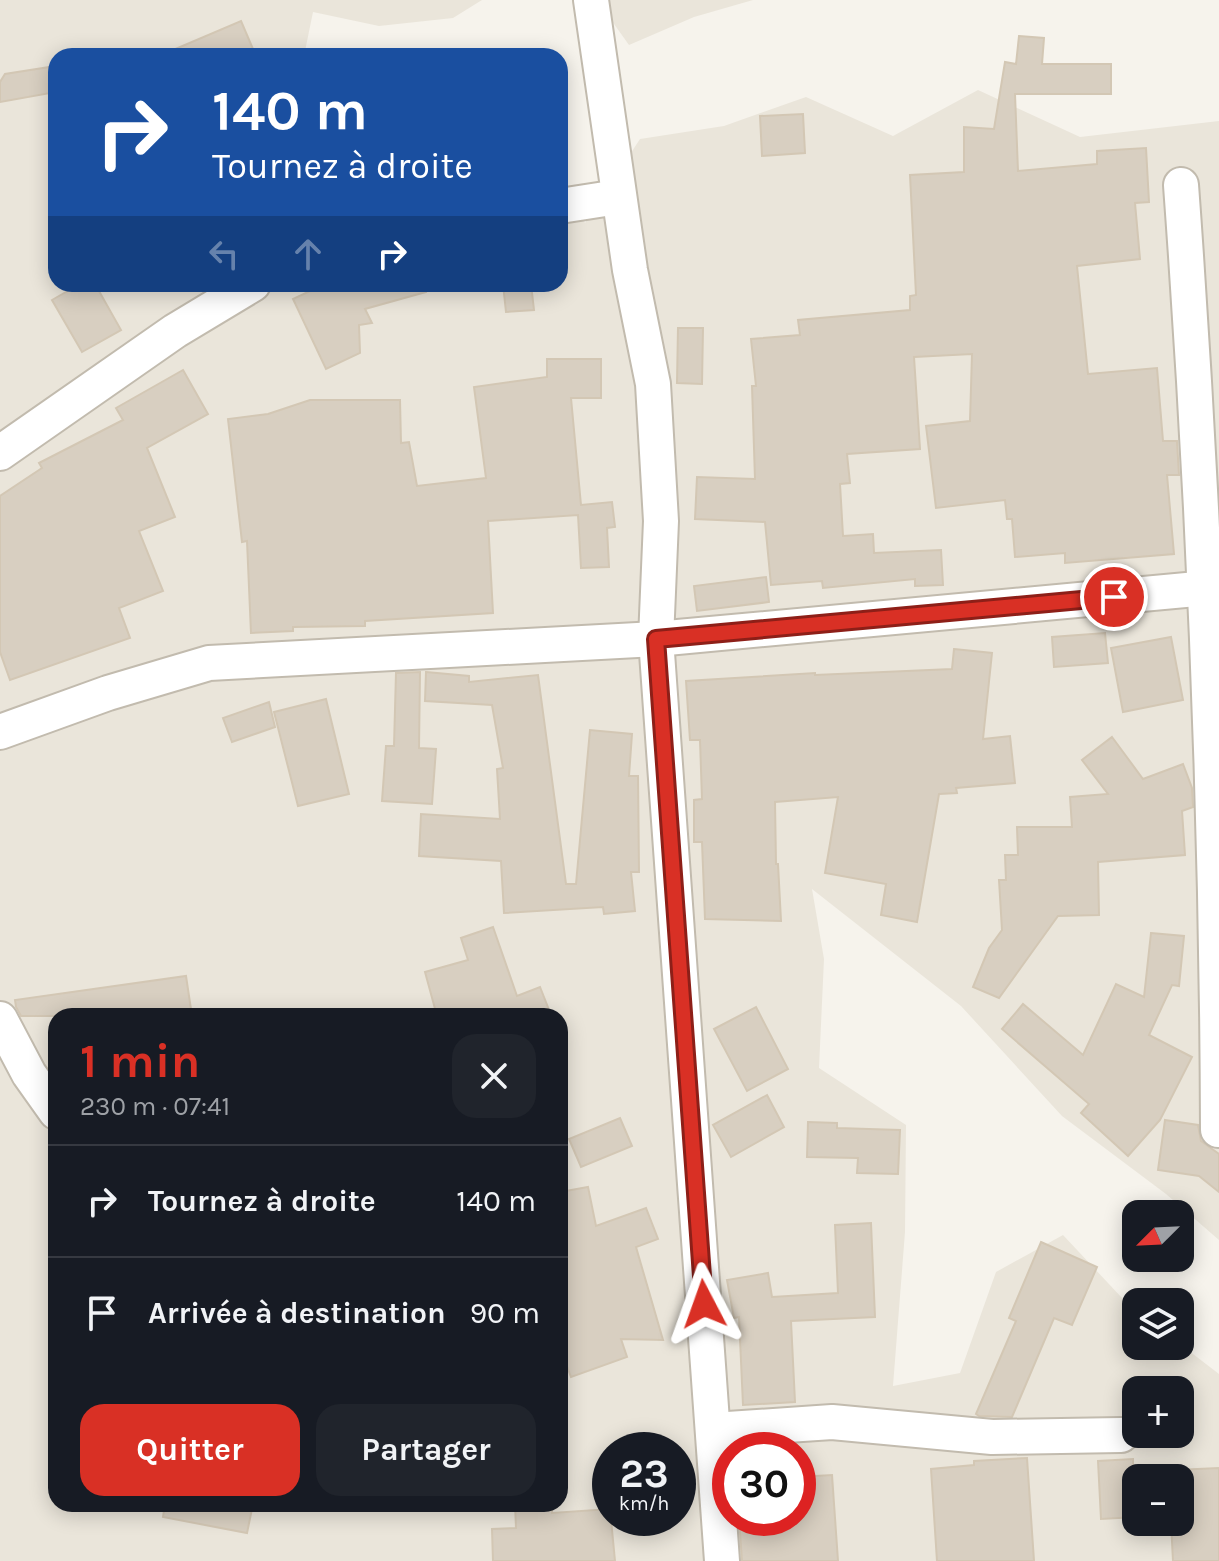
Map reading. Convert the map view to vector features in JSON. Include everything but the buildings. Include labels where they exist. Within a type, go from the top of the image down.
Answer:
[{"type":"street","points":[[591,0],[618,197],[653,384],[661,521],[656,639],[722,1561]]},
{"type":"street","points":[[1181,185],[1212,588],[1218,1130]]},
{"type":"street","points":[[568,205],[618,197]]},
{"type":"street","points":[[0,453],[175,331],[240,292]]},
{"type":"street","points":[[0,732],[108,693],[209,663],[656,639],[1212,588]]},
{"type":"street","points":[[0,1019],[29,1074],[48,1101]]},
{"type":"street","points":[[713,1430],[832,1422],[992,1437],[1121,1435]]},
{"type":"shaded area","points":[[0,0],[482,0],[453,18],[379,26],[313,12],[306,48],[48,48],[48,292],[568,292],[568,186],[585,223],[640,139],[724,126],[806,97],[893,136],[978,90],[1080,137],[1219,121],[1219,1240],[1194,1218],[1194,1200],[1173,1200],[1062,1116],[961,1006],[812,889],[824,959],[819,1068],[906,1125],[905,1232],[893,1386],[960,1373],[996,1272],[1063,1235],[1122,1298],[1122,1360],[1194,1360],[1194,1355],[1219,1374],[1219,1561],[0,1561]]},
{"type":"shaded area","points":[[597,0],[753,0],[694,17],[629,45]]},
{"type":"route","points":[[704,1304],[656,639],[1114,597]]}]
